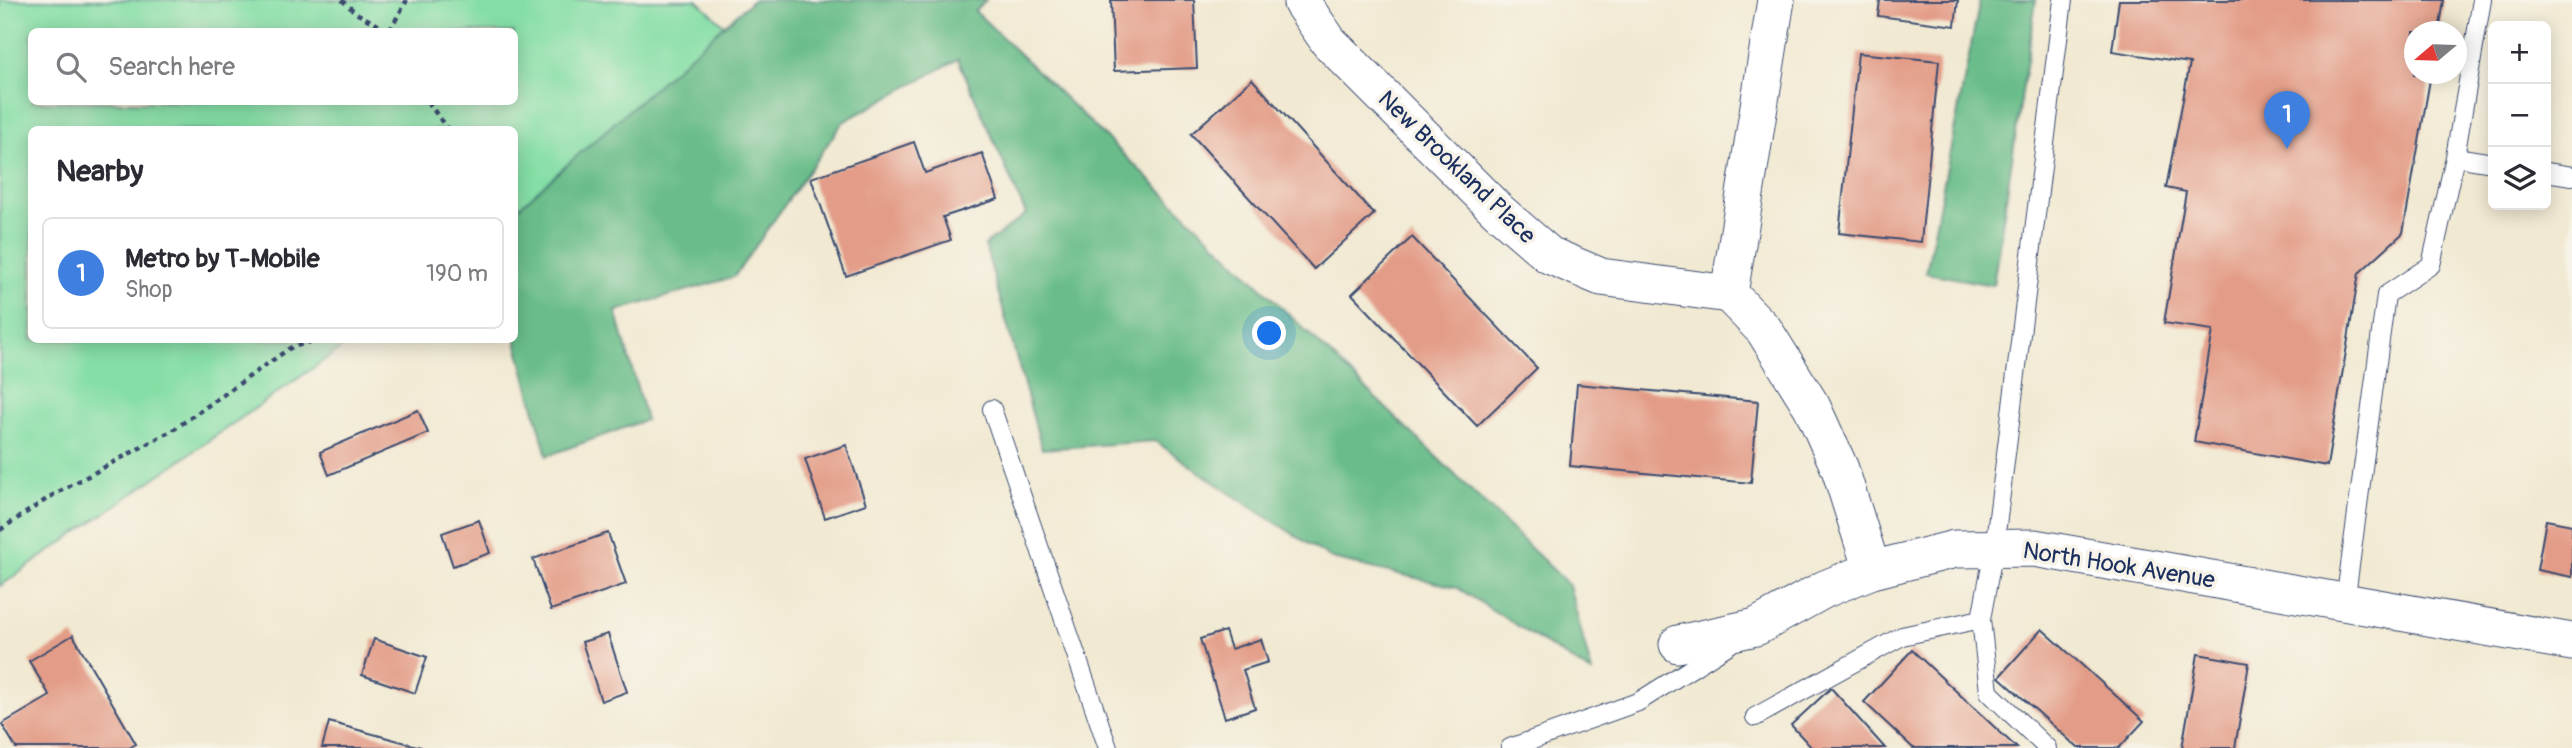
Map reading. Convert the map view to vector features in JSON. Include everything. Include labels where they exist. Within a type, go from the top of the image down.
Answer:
[{"type":"street","name":"New Brookland Place","points":[[1303,0],[1302,3],[1329,42],[1497,210],[1549,255],[1601,277],[1729,294]]},
{"type":"street","points":[[1776,0],[1729,294],[1764,330],[1812,407],[1840,469],[1872,570]]},
{"type":"street","name":"North Hook Avenue","points":[[1678,644],[1756,627],[1825,589],[1872,570],[1955,549],[2034,548],[2572,642]]},
{"type":"lane","points":[[2047,748],[1989,692],[1981,619],[1994,549],[2063,0]]},
{"type":"lane","points":[[2345,603],[2386,295],[2431,265],[2455,157],[2482,0]]},
{"type":"lane","points":[[2455,157],[2488,162]]},
{"type":"lane","points":[[2551,173],[2572,176]]},
{"type":"lane","points":[[992,409],[1108,748]]},
{"type":"lane","points":[[1755,717],[1902,636],[1981,619]]},
{"type":"lane","points":[[1510,748],[1638,702],[1756,627]]},
{"type":"path","points":[[342,0],[356,13],[384,28]]},
{"type":"path","points":[[392,28],[407,0]]},
{"type":"path","points":[[430,105],[445,126]]},
{"type":"path","points":[[0,530],[53,495],[173,430],[290,348],[306,343]]},
{"type":"green space","points":[[0,0],[697,0],[725,26],[518,208],[518,126],[28,126],[28,343],[349,343],[0,586]]},
{"type":"green space","points":[[753,0],[986,0],[975,11],[1569,585],[1592,673],[1456,587],[1332,559],[1155,441],[1042,449],[985,245],[1026,214],[958,59],[843,122],[734,277],[616,311],[646,420],[547,456],[517,343],[518,208]]},
{"type":"green space","points":[[1980,0],[2036,0],[1993,285],[1926,273]]},
{"type":"building","points":[[1111,0],[1194,0],[1197,68],[1114,71]]},
{"type":"building","points":[[1880,0],[1958,0],[1955,26],[1878,16]]},
{"type":"building","points":[[2119,0],[2444,0],[2441,21],[2404,21],[2404,84],[2429,84],[2403,233],[2359,273],[2327,466],[2194,442],[2213,330],[2164,323],[2186,192],[2166,188],[2190,63],[2112,51]]},
{"type":"building","points":[[1858,53],[1939,61],[1921,242],[1839,233]]},
{"type":"building","points":[[1252,79],[1374,214],[1314,269],[1191,134]]},
{"type":"building","points":[[914,142],[925,173],[982,153],[998,199],[943,217],[951,240],[846,276],[811,178]]},
{"type":"building","points":[[1412,237],[1537,368],[1477,426],[1352,294]]},
{"type":"building","points":[[1577,384],[1758,401],[1751,483],[1570,466]]},
{"type":"building","points":[[418,410],[428,433],[329,475],[320,452]]},
{"type":"building","points":[[846,445],[866,504],[825,518],[805,459]]},
{"type":"building","points":[[479,520],[490,553],[453,566],[442,533]]},
{"type":"building","points":[[2546,520],[2572,525],[2572,577],[2537,570]]},
{"type":"building","points":[[608,533],[626,584],[551,610],[533,559]]},
{"type":"building","points":[[2042,629],[2144,721],[2119,748],[2078,748],[1999,677]]},
{"type":"building","points":[[1225,631],[1231,649],[1261,639],[1268,662],[1243,670],[1255,708],[1225,718],[1200,639]]},
{"type":"building","points":[[608,634],[627,692],[601,701],[582,642]]},
{"type":"building","points":[[73,635],[136,744],[129,748],[16,748],[2,724],[50,696],[29,661]]},
{"type":"building","points":[[374,639],[427,657],[415,693],[362,675]]},
{"type":"building","points":[[1912,650],[2017,748],[1913,748],[1864,702]]},
{"type":"building","points":[[2198,654],[2249,663],[2235,748],[2182,748]]},
{"type":"building","points":[[1831,688],[1885,748],[1812,748],[1791,725]]},
{"type":"building","points":[[329,722],[421,747],[421,748],[322,748]]},
{"type":"place","name":"Metro by T-Mobile","points":[[2287,149]]}]
